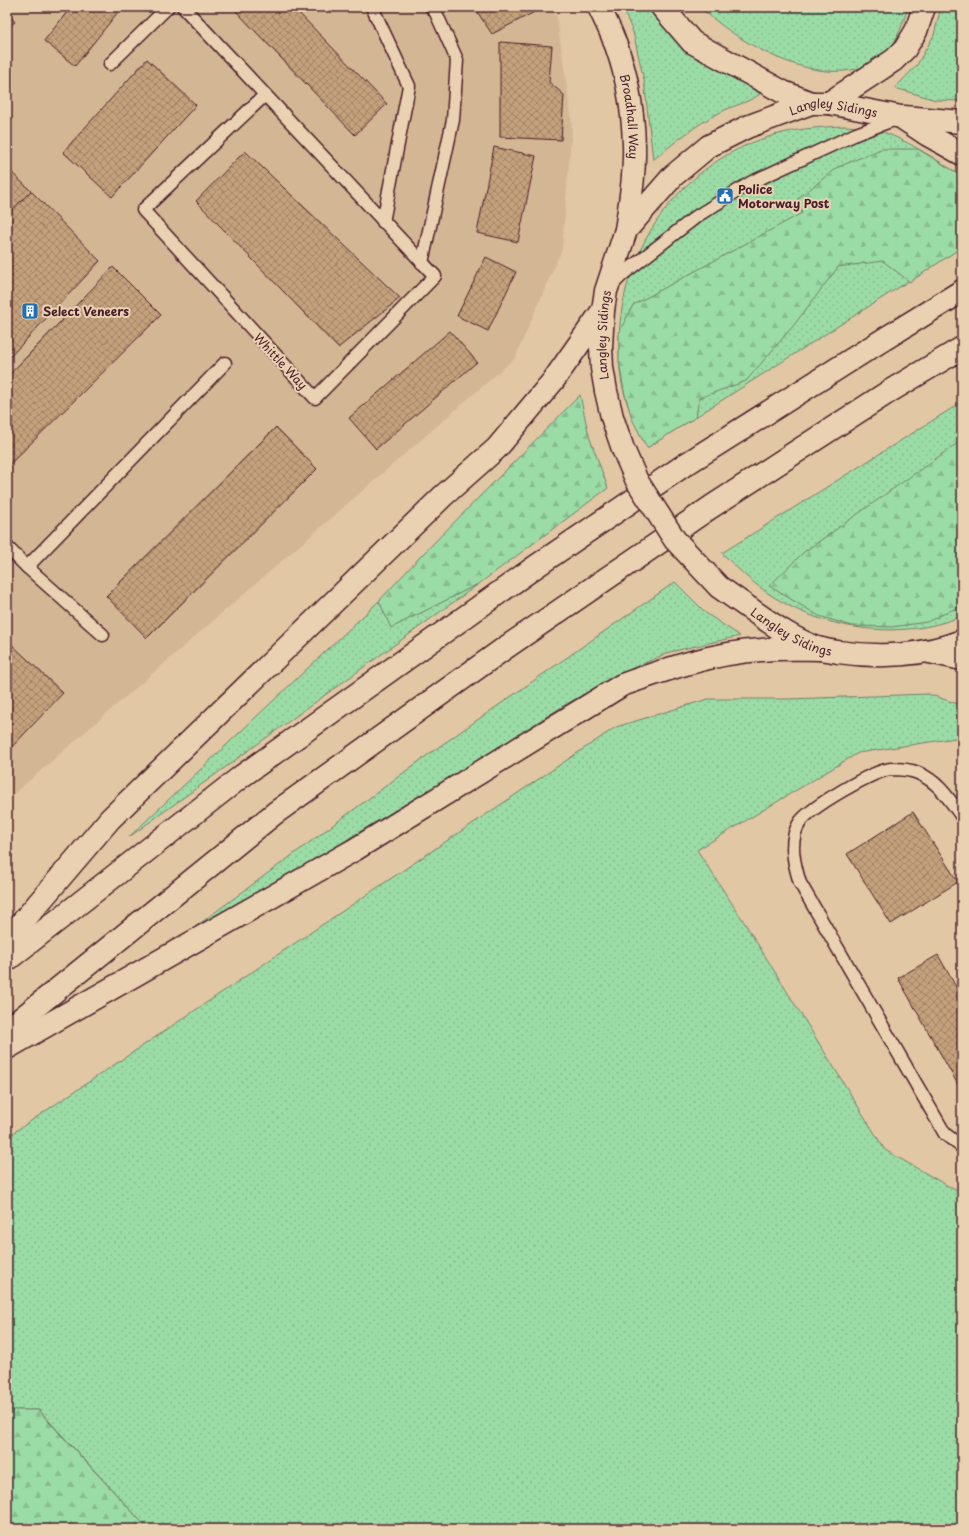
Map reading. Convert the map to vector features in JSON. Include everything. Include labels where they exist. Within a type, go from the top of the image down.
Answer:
[{"type":"main road","name":"Broadhall Way","points":[[599,7],[612,35],[624,72],[632,107],[634,146],[632,184],[626,230]]},
{"type":"main road","points":[[662,7],[692,42],[783,92],[820,103],[894,60],[905,49],[916,32],[924,7]]},
{"type":"main road","name":"Langley Sidings","points":[[962,154],[928,135],[901,117],[820,103],[747,127],[709,146],[673,176],[626,230],[604,301],[601,347],[602,368],[612,417],[623,449],[637,481],[656,513],[675,540],[719,587],[779,629],[799,640],[822,649],[872,655],[896,654],[925,651],[962,641]]},
{"type":"main road","points":[[901,117],[962,122]]},
{"type":"main road","points":[[7,960],[242,776],[535,567],[683,466],[962,291]]},
{"type":"main road","points":[[7,940],[110,819],[443,496],[497,448],[553,380],[604,301]]},
{"type":"main road","points":[[7,1030],[275,813],[505,648],[711,507],[890,391],[962,348]]},
{"type":"main road","points":[[7,1048],[354,850],[622,685],[666,669],[710,657],[760,650],[822,649]]},
{"type":"main road","points":[[925,651],[962,659]]},
{"type":"lane","points":[[110,64],[168,7]]},
{"type":"lane","name":"Whittle Way","points":[[183,7],[435,276],[315,398],[143,210],[265,95]]},
{"type":"lane","points":[[372,7],[409,86],[383,222]]},
{"type":"lane","points":[[422,263],[452,120],[457,60],[436,13],[431,7]]},
{"type":"lane","points":[[604,301],[623,274],[697,216],[750,183],[856,134],[901,117]]},
{"type":"lane","points":[[27,567],[225,363]]},
{"type":"lane","points":[[7,547],[27,567],[103,635]]},
{"type":"lane","points":[[962,817],[943,790],[933,781],[917,772],[891,769],[862,780],[809,812],[800,823],[794,838],[793,851],[794,864],[800,883],[945,1134],[962,1147]]},
{"type":"shaded area","points":[[7,7],[551,7],[557,18],[572,124],[562,249],[515,358],[7,800]]},
{"type":"green space","points":[[622,7],[646,7],[660,23],[689,49],[755,89],[760,94],[751,100],[721,112],[703,122],[653,160],[644,80],[633,32]]},
{"type":"green space","points":[[700,7],[908,7],[897,37],[888,51],[867,65],[843,71],[817,70],[790,63],[764,52],[740,38]]},
{"type":"green space","points":[[941,7],[962,7],[962,36],[958,49],[962,53],[962,101],[936,100],[895,88],[917,65],[934,35]]},
{"type":"green space","points":[[846,126],[864,127],[886,133],[920,150],[962,176],[962,247],[647,448],[631,414],[624,392],[620,370],[619,347],[621,313],[629,280],[641,248],[658,219],[679,193],[704,170],[733,152],[765,138],[785,132]]},
{"type":"green space","points":[[881,149],[918,149],[962,176],[962,247],[910,282],[883,261],[838,267],[794,325],[746,381],[699,398],[696,417],[647,448],[632,419],[624,391],[619,362],[619,333],[633,305],[802,213],[798,199],[836,168]]},
{"type":"green space","points":[[580,395],[589,436],[608,488],[480,583],[391,628],[379,601],[421,556]]},
{"type":"green space","points":[[962,402],[962,616],[938,624],[913,629],[887,630],[860,628],[835,623],[810,615],[786,604],[765,591],[722,553]]},
{"type":"green space","points":[[962,440],[962,605],[927,622],[892,627],[852,626],[819,616],[769,586],[804,552]]},
{"type":"green space","points":[[675,582],[707,614],[740,636],[670,652],[631,669],[568,703],[470,765],[160,953],[433,751]]},
{"type":"green space","points":[[480,583],[129,837],[379,601],[391,627]]},
{"type":"green space","points":[[928,694],[961,705],[962,737],[858,753],[697,850],[744,922],[885,1150],[962,1194],[962,1529],[148,1529],[39,1410],[7,1410],[7,1137],[616,727],[708,699],[789,699]]},
{"type":"green space","points":[[7,1410],[38,1410],[148,1529],[7,1529]]},
{"type":"building","points":[[71,7],[122,7],[75,66],[44,41]]},
{"type":"building","points":[[232,7],[293,7],[387,104],[355,135]]},
{"type":"building","points":[[474,7],[544,7],[492,34]]},
{"type":"building","points":[[7,12],[15,22],[7,28]]},
{"type":"building","points":[[500,42],[552,46],[549,82],[564,95],[561,140],[500,137]]},
{"type":"building","points":[[147,59],[196,105],[112,197],[63,152]]},
{"type":"building","points":[[494,147],[536,156],[518,242],[477,233]]},
{"type":"building","points":[[245,151],[400,298],[338,348],[196,201]]},
{"type":"building","points":[[7,168],[31,191],[7,215]]},
{"type":"building","name":"Select Veneers","points":[[31,191],[100,261],[7,360],[7,215]]},
{"type":"building","points":[[486,257],[516,272],[488,331],[457,316]]},
{"type":"building","points":[[113,267],[161,315],[7,467],[7,377]]},
{"type":"building","points":[[450,331],[477,362],[376,449],[349,418]]},
{"type":"building","points":[[276,427],[317,469],[147,638],[106,596]]},
{"type":"building","points":[[7,640],[63,693],[7,752]]},
{"type":"building","points":[[913,812],[958,882],[891,924],[847,854]]},
{"type":"building","points":[[938,955],[962,997],[962,1092],[898,978]]},
{"type":"place","name":"Police Motorway Post","points":[[725,196]]},
{"type":"place","name":"Select Veneers","points":[[30,311]]}]
